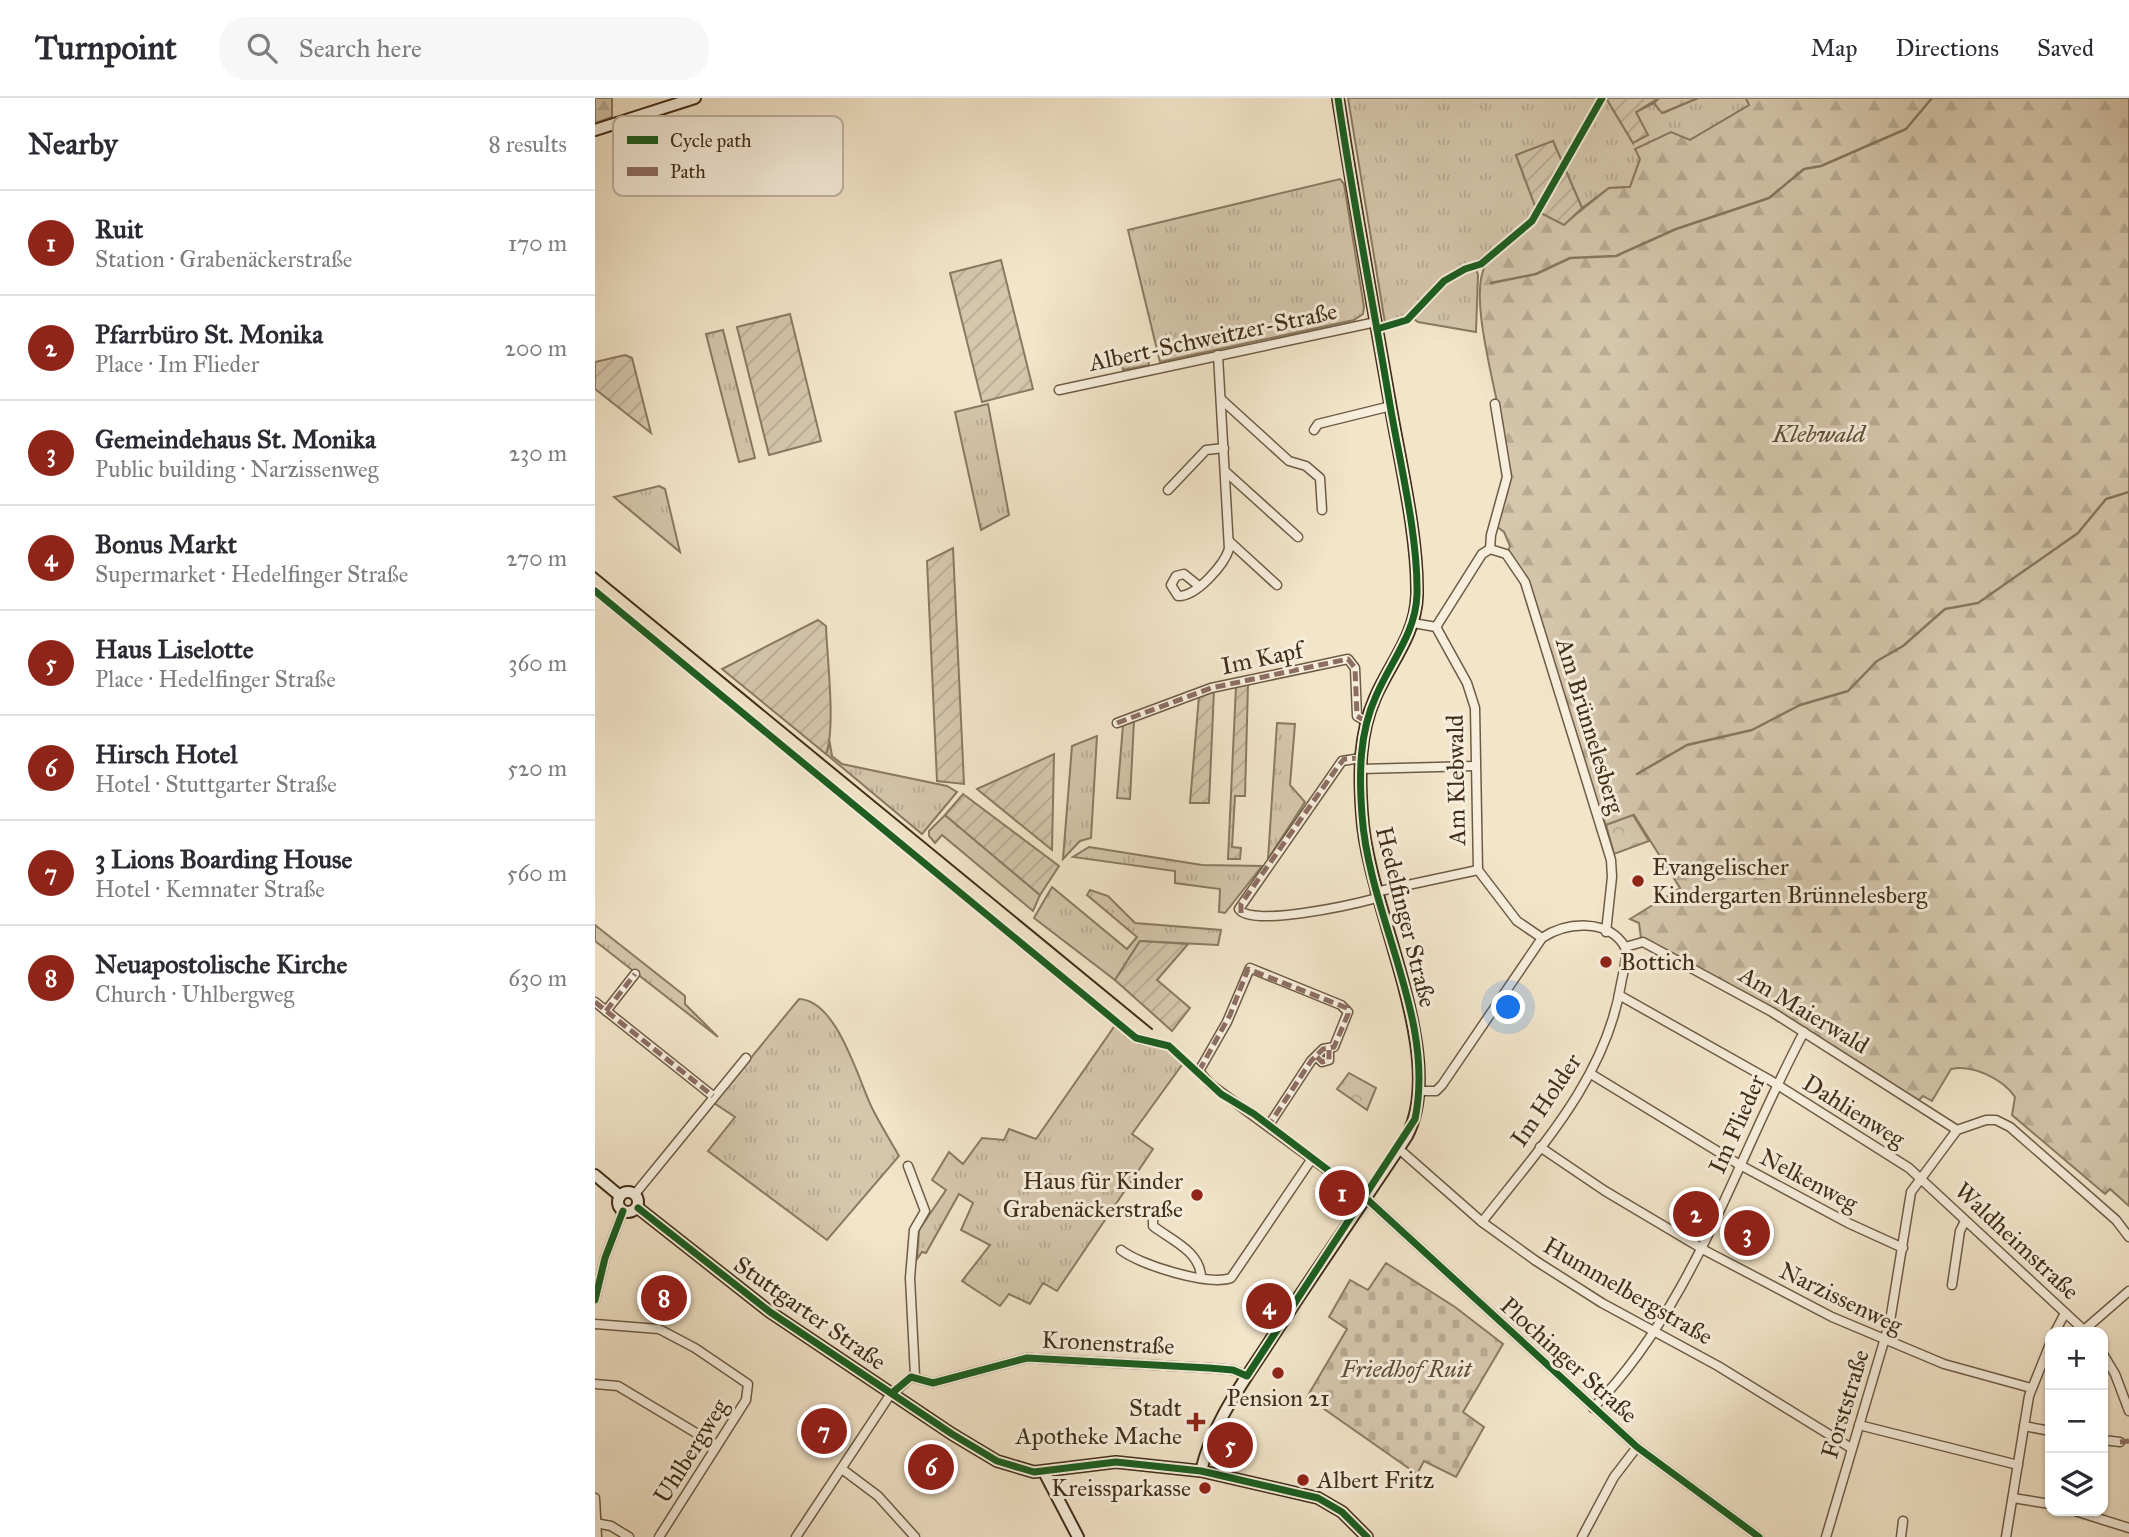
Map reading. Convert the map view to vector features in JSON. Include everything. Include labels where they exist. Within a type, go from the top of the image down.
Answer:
[{"type":"street","points":[[639,116],[695,98]]},
{"type":"street","name":"Hedelfinger Straße","points":[[1201,1471],[1216,1428],[1247,1376],[1399,1149],[1415,1119],[1420,1091],[1417,1041],[1376,895],[1362,817],[1361,764],[1367,722],[1376,695],[1413,623],[1416,581],[1391,406],[1338,98]]},
{"type":"street","points":[[595,130],[613,124]]},
{"type":"street","name":"Albert-Schweitzer-Straße","points":[[1059,390],[1375,322]]},
{"type":"street","points":[[1199,586],[1226,557],[1230,542],[1218,355]]},
{"type":"street","points":[[1222,400],[1289,461],[1306,466],[1320,478],[1322,510]]},
{"type":"street","points":[[1413,623],[1436,627],[1482,554],[1490,549],[1490,536],[1507,477],[1495,404]]},
{"type":"street","points":[[1314,430],[1319,423],[1391,406]]},
{"type":"street","points":[[1168,490],[1206,450],[1224,447]]},
{"type":"street","points":[[1226,472],[1298,537]]},
{"type":"street","points":[[1230,542],[1277,586]]},
{"type":"street","name":"Am Brünnelesberg","points":[[1490,549],[1506,554],[1525,582],[1612,863],[1606,932]]},
{"type":"street","name":"Am Klebwald","points":[[1436,627],[1473,699],[1478,870],[1517,922],[1542,938]]},
{"type":"street","name":"Im Kapf","points":[[1117,723],[1214,687],[1348,659],[1355,668],[1357,716],[1367,722]]},
{"type":"street","points":[[1475,766],[1361,764],[1342,761],[1241,904],[1241,913],[1279,916],[1478,870]]},
{"type":"street","points":[[1420,1091],[1436,1091],[1442,1085],[1542,938],[1552,931],[1575,925],[1592,926],[1619,939],[1625,947]]},
{"type":"street","name":"Am Maierwald","points":[[1625,947],[1641,941],[1664,951],[1804,1032],[1957,1130]]},
{"type":"street","name":"Im Holder","points":[[1482,1222],[1540,1147],[1591,1074],[1605,1042],[1619,995],[1625,947]]},
{"type":"street","name":"Plochinger Straße","points":[[1269,1125],[1311,1061],[1317,1057],[1322,1062],[1329,1060],[1329,1050],[1334,1047],[1348,1014],[1347,1008],[1250,968],[1227,1022],[1199,1071],[1221,1094],[1269,1125],[1311,1160],[1365,1198],[1637,1447],[1759,1537]]},
{"type":"street","points":[[606,1011],[635,974]]},
{"type":"street","name":"Dahlienweg","points":[[1619,995],[1662,1016],[1776,1084],[1894,1158],[1920,1179]]},
{"type":"street","points":[[595,1002],[713,1096]]},
{"type":"street","name":"Im Flieder","points":[[1593,1408],[1630,1364],[1700,1247],[1776,1084],[1804,1032]]},
{"type":"street","points":[[635,1194],[746,1058]]},
{"type":"street","name":"Nelkenweg","points":[[1591,1074],[1740,1165],[1848,1223],[1903,1248]]},
{"type":"street","points":[[1957,1130],[1977,1121],[1992,1120],[2014,1130],[2116,1220],[2129,1237]]},
{"type":"street","name":"Forststraße","points":[[1826,1537],[1885,1341],[1910,1196],[1957,1130]]},
{"type":"street","name":"Narzissenweg","points":[[1540,1147],[1700,1247],[1885,1341],[1944,1364],[2031,1388]]},
{"type":"street","name":"Hummelbergstraße","points":[[1399,1149],[1482,1222],[1565,1280],[1653,1329],[1851,1448]]},
{"type":"street","points":[[1121,1250],[1130,1257],[1201,1277],[1224,1280],[1234,1276],[1311,1160]]},
{"type":"street","points":[[796,1537],[892,1393],[915,1376],[910,1278],[914,1230],[925,1211],[908,1167]]},
{"type":"street","points":[[595,1175],[620,1196]]},
{"type":"street","name":"Waldheimstraße","points":[[1920,1179],[2081,1327]]},
{"type":"street","points":[[595,1300],[605,1258],[622,1211],[618,1202],[620,1196],[629,1192],[635,1194],[639,1202],[638,1208],[629,1213],[622,1211]]},
{"type":"street","name":"Stuttgarter Straße","points":[[638,1208],[751,1298],[997,1461],[1022,1471],[1044,1472],[1116,1462],[1201,1471],[1318,1498],[1342,1512],[1367,1537]]},
{"type":"street","points":[[1153,1220],[1153,1226],[1191,1254],[1200,1268],[1201,1277]]},
{"type":"street","points":[[1952,1285],[1960,1231],[1965,1221]]},
{"type":"street","points":[[2089,1327],[2129,1291]]},
{"type":"street","points":[[2058,1327],[2065,1313]]},
{"type":"street","name":"Uhlbergweg","points":[[595,1324],[659,1329],[744,1381],[749,1394],[659,1537]]},
{"type":"street","points":[[2006,1537],[2031,1388],[2045,1356]]},
{"type":"street","name":"Kronenstraße","points":[[915,1376],[933,1383],[1027,1358],[1172,1365],[1233,1370],[1247,1376]]},
{"type":"street","points":[[2108,1362],[2126,1393],[2129,1411]]},
{"type":"street","points":[[595,1384],[618,1386],[716,1445]]},
{"type":"street","points":[[1859,1426],[2018,1465]]},
{"type":"street","points":[[2024,1426],[2045,1430]]},
{"type":"street","points":[[2108,1441],[2120,1442]]},
{"type":"street","points":[[1582,1537],[1614,1477],[1637,1447]]},
{"type":"street","points":[[842,1469],[878,1496],[915,1537]]},
{"type":"street","points":[[1044,1472],[1077,1537]]},
{"type":"street","points":[[595,1497],[597,1537]]},
{"type":"street","points":[[2013,1498],[2045,1503]]},
{"type":"street","points":[[2091,1516],[2129,1528]]},
{"type":"street","points":[[1901,1537],[1903,1521]]},
{"type":"street","points":[[596,1523],[611,1526],[629,1537]]},
{"type":"green space","points":[[595,98],[612,98],[612,117],[595,123]]},
{"type":"green space","points":[[1348,98],[1606,98],[1633,143],[1636,112],[1654,103],[1663,113],[1698,98],[1746,98],[1750,105],[1690,140],[1636,149],[1640,159],[1630,187],[1609,188],[1582,208],[1553,141],[1516,155],[1537,211],[1525,225],[1474,263],[1478,275],[1476,332],[1418,322],[1409,315],[1385,323]]},
{"type":"green space","points":[[1606,98],[1659,98],[1636,112],[1648,135],[1633,143]]},
{"type":"green space","points":[[1659,98],[1698,98],[1662,113],[1654,103]]},
{"type":"green space","name":"Klebwald","points":[[1746,98],[2129,98],[2129,1206],[2110,1189],[2105,1194],[2012,1115],[2015,1097],[1995,1079],[1977,1071],[1951,1069],[1932,1101],[1923,1096],[1918,1101],[1758,1001],[1641,938],[1639,923],[1630,919],[1680,888],[1634,815],[1606,825],[1595,803],[1528,580],[1508,551],[1510,546],[1504,532],[1496,526],[1508,491],[1508,458],[1484,336],[1480,282],[1491,256],[1541,213],[1564,224],[1609,188],[1630,187],[1640,159],[1635,149],[1671,132],[1690,140],[1749,105]]},
{"type":"green space","points":[[1553,141],[1582,208],[1564,225],[1537,211],[1516,155]]},
{"type":"green space","points":[[1340,179],[1344,184],[1363,314],[1354,320],[1160,362],[1128,230]]},
{"type":"green space","points":[[1001,260],[1033,389],[982,402],[950,273]]},
{"type":"green space","points":[[790,314],[821,441],[769,455],[737,327]]},
{"type":"green space","points":[[723,330],[755,458],[739,462],[706,334]]},
{"type":"green space","points":[[1146,351],[1149,365],[1123,370],[1120,359],[1125,352]]},
{"type":"green space","points":[[625,355],[632,358],[651,433],[595,389],[595,362]]},
{"type":"green space","points":[[988,404],[1009,515],[981,530],[955,412]]},
{"type":"green space","points":[[659,486],[665,489],[680,552],[614,497]]},
{"type":"green space","points":[[953,548],[964,784],[937,781],[927,561]]},
{"type":"green space","points":[[818,620],[826,626],[829,674],[831,710],[826,754],[722,669]]},
{"type":"green space","points":[[1248,684],[1245,796],[1235,796],[1232,847],[1241,848],[1240,859],[1228,859],[1236,686]]},
{"type":"green space","points":[[1214,690],[1209,803],[1190,803],[1199,696]]},
{"type":"green space","points":[[1134,721],[1130,799],[1117,798],[1123,725]]},
{"type":"green space","points":[[1277,723],[1295,724],[1290,785],[1305,802],[1268,859]]},
{"type":"green space","points":[[1097,736],[1091,838],[1080,841],[1063,859],[1072,746]]},
{"type":"green space","points":[[830,744],[832,756],[842,764],[947,786],[957,792],[922,834],[826,754]]},
{"type":"green space","points":[[1054,754],[1052,850],[977,789]]},
{"type":"green space","points":[[963,794],[1059,866],[1040,895],[945,815]]},
{"type":"green space","points":[[945,815],[1040,895],[1033,911],[942,835],[935,843],[929,836],[929,831]]},
{"type":"green space","points":[[1633,815],[1649,841],[1614,854],[1606,825]]},
{"type":"green space","points":[[1089,847],[1202,865],[1262,866],[1225,913],[1219,912],[1220,889],[1175,883],[1175,871],[1073,857]]},
{"type":"green space","points":[[1052,887],[1127,949],[1137,937],[1087,895],[1090,890],[1108,896],[1135,923],[1221,930],[1218,945],[1140,941],[1115,980],[1034,918]]},
{"type":"green space","points":[[595,925],[685,996],[685,1004],[718,1037],[595,941]]},
{"type":"green space","points":[[1140,941],[1188,944],[1157,980],[1190,1008],[1172,1031],[1115,980]]},
{"type":"green space","points":[[799,999],[812,1003],[824,1012],[835,1026],[872,1108],[899,1156],[827,1240],[708,1151],[735,1117],[714,1103]]},
{"type":"green space","points":[[1116,1024],[1140,1044],[1165,1046],[1184,1062],[1132,1134],[1153,1149],[1057,1291],[1043,1283],[1030,1304],[1009,1294],[1000,1306],[962,1281],[990,1245],[961,1230],[973,1203],[959,1194],[926,1253],[922,1252],[917,1259],[919,1230],[946,1190],[932,1180],[949,1152],[963,1164],[982,1138],[1004,1140],[1009,1129],[1036,1139]]},
{"type":"green space","points":[[1349,1073],[1376,1088],[1367,1110],[1337,1089]]},
{"type":"green space","name":"Friedhof Ruit","points":[[1386,1263],[1455,1307],[1503,1344],[1463,1412],[1484,1427],[1456,1477],[1424,1461],[1417,1474],[1307,1397],[1347,1329],[1329,1317],[1350,1280],[1368,1290]]},
{"type":"waterway","points":[[1491,283],[1536,274],[1570,258],[1616,256],[1676,229],[1769,198],[1804,169],[1821,166],[1906,129],[1932,98]]},
{"type":"waterway","points":[[1637,774],[1687,745],[1752,730],[1800,705],[1848,691],[1877,661],[1903,646],[1945,609],[1978,603],[2078,533],[2106,499],[2129,492]]},
{"type":"tram line","points":[[595,572],[1152,1029]]},
{"type":"marked path","points":[[1117,723],[1211,688],[1348,659],[1355,668],[1357,716],[1367,722]]},
{"type":"marked path","points":[[1241,913],[1241,904],[1339,765],[1344,759],[1361,758]]},
{"type":"marked path","points":[[1199,1071],[1230,1015],[1248,969],[1347,1008],[1348,1014],[1334,1047],[1323,1049],[1311,1061],[1269,1125]]},
{"type":"marked path","points":[[606,1011],[635,974]]},
{"type":"marked path","points":[[595,1002],[713,1096]]},
{"type":"marked path","points":[[1317,1057],[1322,1062],[1329,1060],[1329,1050]]},
{"type":"marked path","points":[[2120,1442],[2129,1441]]},
{"type":"cycle path","points":[[892,1393],[911,1377],[933,1383],[1027,1358],[1209,1368],[1233,1370],[1247,1376],[1415,1119],[1419,1081],[1417,1044],[1409,1005],[1367,853],[1362,815],[1361,754],[1370,710],[1408,634],[1416,608],[1417,572],[1408,500],[1338,98]]},
{"type":"cycle path","points":[[1377,329],[1407,320],[1444,281],[1465,269],[1481,264],[1532,221],[1602,98]]},
{"type":"cycle path","points":[[595,591],[1136,1038],[1169,1046],[1221,1094],[1254,1114],[1369,1201],[1637,1447],[1759,1537]]},
{"type":"cycle path","points":[[638,1208],[770,1312],[952,1434],[997,1461],[1034,1472],[1116,1462],[1201,1471],[1318,1498],[1342,1512],[1367,1537]]},
{"type":"cycle path","points":[[595,1300],[605,1258],[623,1211]]},
{"type":"place","name":"Evangelischer Kindergarten Brünnelesberg","points":[[1638,881]]},
{"type":"place","name":"Bottich","points":[[1606,962]]},
{"type":"place","name":"Ruit","points":[[1342,1193]]},
{"type":"place","name":"Haus für Kinder Grabenäckerstraße","points":[[1197,1195]]},
{"type":"place","name":"Pfarrbüro St. Monika","points":[[1696,1214]]},
{"type":"place","name":"Gemeindehaus St. Monika","points":[[1747,1233]]},
{"type":"place","name":"Neuapostolische Kirche","points":[[664,1298]]},
{"type":"place","name":"Bonus Markt","points":[[1269,1306]]},
{"type":"place","name":"Pension 21","points":[[1278,1373]]},
{"type":"place","name":"Stadt Apotheke Mache","points":[[1196,1422]]},
{"type":"place","name":"3 Lions Boarding House","points":[[824,1431]]},
{"type":"place","name":"Haus Liselotte","points":[[1230,1445]]},
{"type":"place","name":"Hirsch Hotel","points":[[931,1467]]},
{"type":"place","name":"Albert Fritz","points":[[1303,1480]]},
{"type":"place","name":"Kreissparkasse","points":[[1205,1488]]}]
